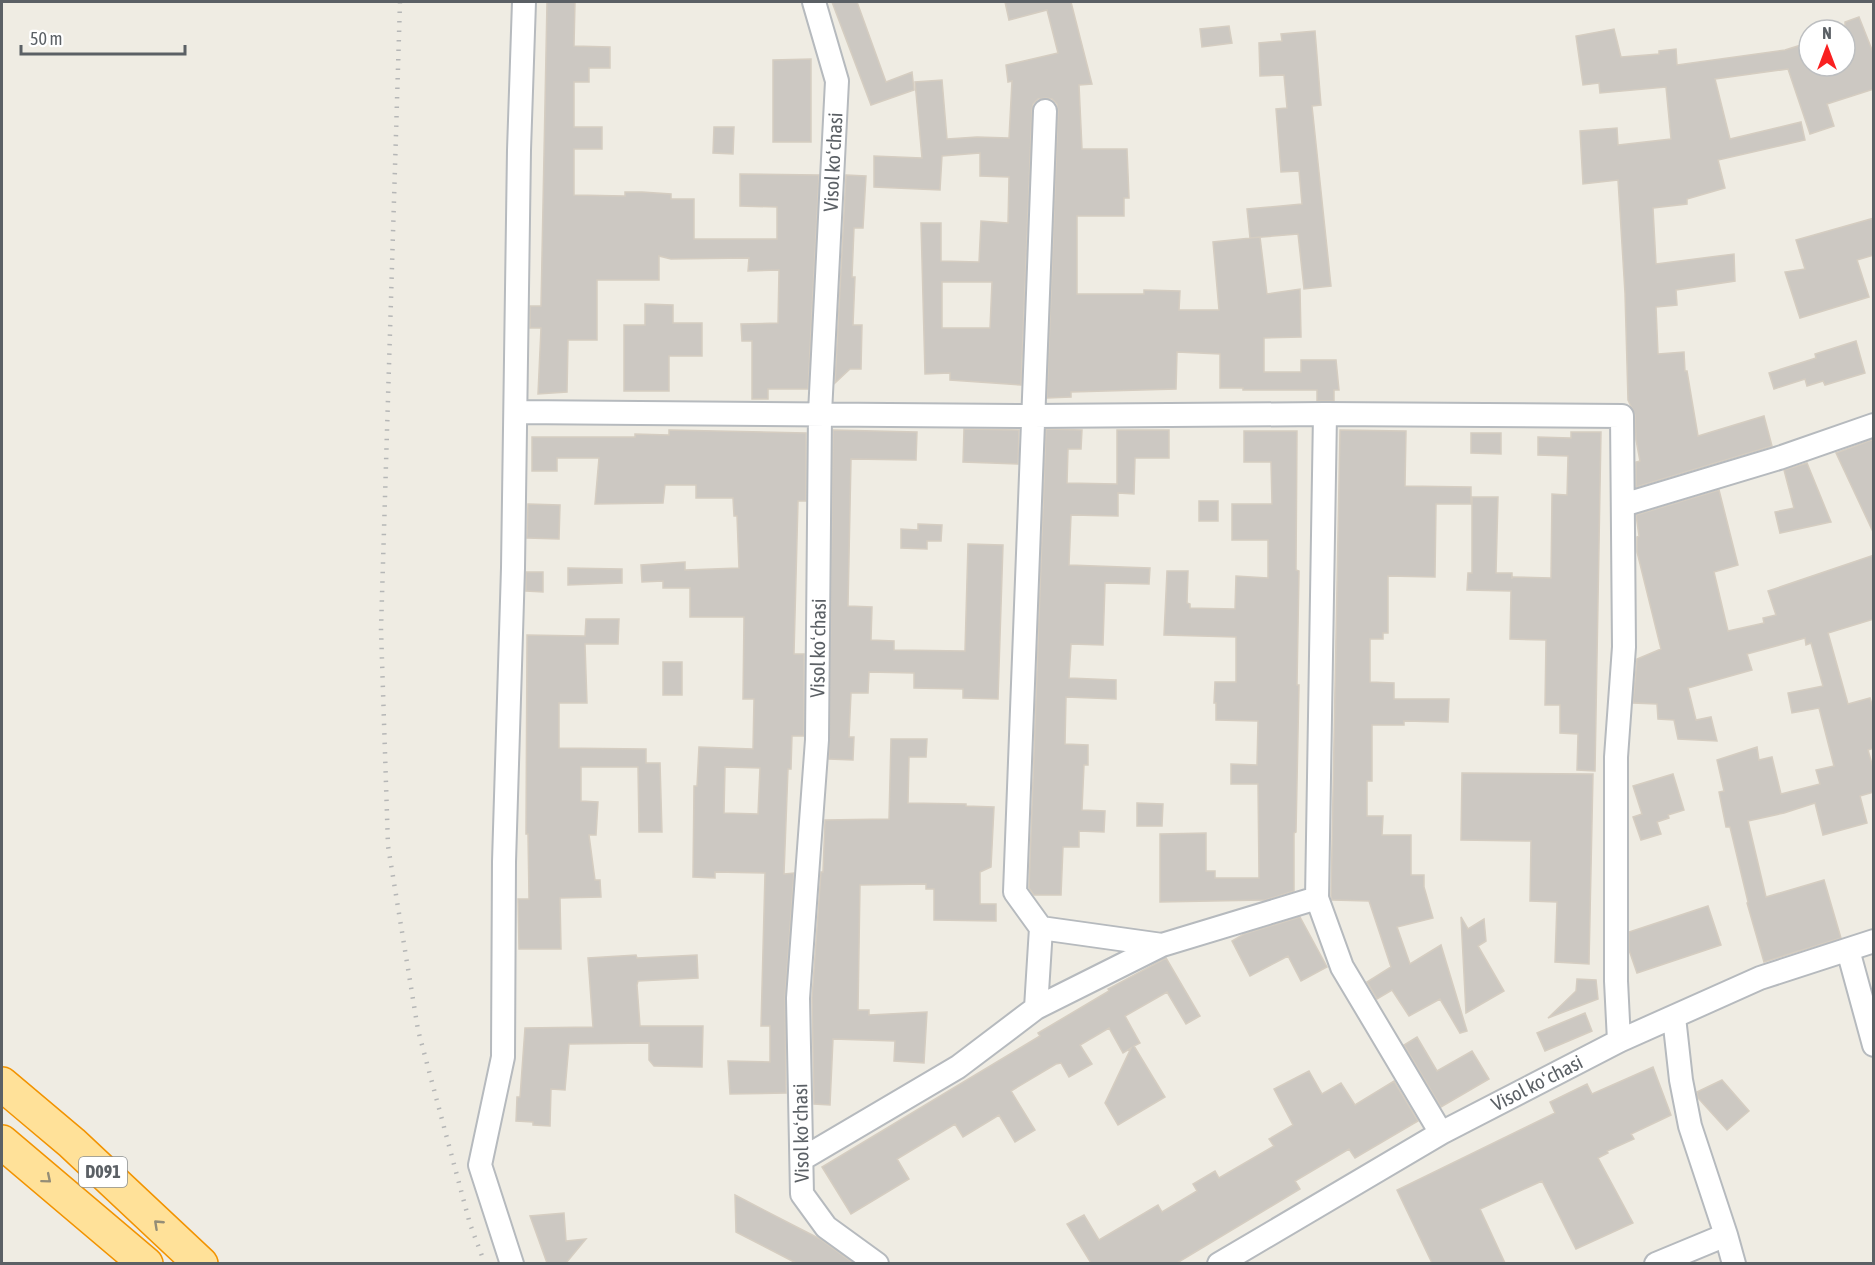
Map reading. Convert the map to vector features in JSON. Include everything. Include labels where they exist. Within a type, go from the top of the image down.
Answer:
[{"type":"highway","name":"D091","points":[[2,1084],[72,1143],[201,1263]]},
{"type":"highway","name":"D091","points":[[2,1142],[146,1263]]},
{"type":"street","points":[[512,1263],[480,1164],[503,1057],[504,862],[524,2]]},
{"type":"street","name":"Visol koʻchasi","points":[[814,2],[837,81],[820,413],[817,740],[798,998],[802,1194],[826,1227],[877,1263]]},
{"type":"street","points":[[1036,1008],[1041,928],[1015,892],[1045,111]]},
{"type":"street","points":[[516,412],[1032,416],[1325,414],[1622,416],[1624,647],[1616,757],[1616,981],[1619,1041]]},
{"type":"street","points":[[1325,414],[1317,898],[1342,967],[1442,1132]]},
{"type":"street","points":[[1623,505],[1779,458],[1874,425]]},
{"type":"street","points":[[802,1159],[958,1067],[1036,1008],[1162,945],[1317,898]]},
{"type":"street","points":[[1041,928],[1162,945]]},
{"type":"street","name":"Visol koʻchasi","points":[[1219,1263],[1442,1132],[1619,1041],[1760,978],[1874,941]]},
{"type":"street","points":[[1848,950],[1874,1045]]},
{"type":"street","points":[[1674,1017],[1681,1080],[1690,1126],[1734,1263]]},
{"type":"street","points":[[1656,1263],[1726,1235]]},
{"type":"building","points":[[547,2],[575,2],[574,46],[610,47],[610,68],[589,68],[589,82],[574,82],[574,127],[602,127],[602,149],[574,149],[574,195],[625,196],[625,192],[671,194],[671,199],[694,199],[694,239],[777,239],[777,207],[740,206],[740,174],[819,175],[808,389],[768,389],[768,399],[752,399],[752,341],[742,341],[741,324],[778,323],[779,270],[748,271],[749,258],[671,259],[659,256],[659,280],[597,280],[597,340],[568,340],[567,392],[538,394],[541,328],[530,328],[530,306],[541,306]]},
{"type":"building","points":[[832,2],[857,2],[886,82],[912,72],[914,90],[871,105]]},
{"type":"building","points":[[1005,2],[1071,2],[1092,84],[1079,85],[1082,149],[1127,149],[1129,198],[1124,198],[1124,216],[1077,216],[1077,294],[1144,294],[1144,290],[1180,291],[1179,310],[1219,310],[1213,242],[1260,237],[1267,294],[1300,289],[1301,337],[1264,338],[1264,372],[1301,372],[1301,360],[1336,360],[1339,390],[1334,390],[1334,401],[1317,401],[1317,390],[1220,388],[1220,354],[1177,352],[1176,389],[1071,392],[1071,397],[1047,398],[1058,112],[1057,104],[1052,99],[1046,98],[1038,99],[1033,104],[1032,110],[1021,385],[950,380],[950,373],[925,374],[921,223],[941,223],[941,261],[979,262],[981,221],[1008,223],[1009,177],[980,176],[980,153],[942,156],[940,190],[874,187],[874,156],[922,158],[915,82],[942,80],[947,139],[1009,138],[1012,81],[1008,82],[1006,65],[1058,53],[1047,10],[1009,20]],"holes":[[[942,282],[992,282],[990,328],[942,328]]]},
{"type":"building","points":[[1859,17],[1874,55],[1874,89],[1827,104],[1834,126],[1810,134],[1788,69],[1715,79],[1730,139],[1801,122],[1805,140],[1718,160],[1725,188],[1687,199],[1687,204],[1653,208],[1656,264],[1734,254],[1735,281],[1676,290],[1677,305],[1656,307],[1658,354],[1684,352],[1685,371],[1687,371],[1698,436],[1764,416],[1772,446],[1636,487],[1636,462],[1640,461],[1635,415],[1628,400],[1625,293],[1618,180],[1583,184],[1580,131],[1617,128],[1618,145],[1671,139],[1666,87],[1600,93],[1599,83],[1583,85],[1576,36],[1614,29],[1621,57],[1659,54],[1659,51],[1676,49],[1677,65],[1785,50],[1797,46],[1797,78],[1857,78],[1856,18]]},
{"type":"building","points":[[1229,26],[1232,43],[1202,47],[1200,29]]},
{"type":"building","points":[[1315,31],[1321,105],[1312,106],[1331,286],[1304,289],[1298,234],[1250,238],[1247,209],[1302,204],[1299,171],[1281,172],[1276,109],[1287,108],[1284,75],[1260,76],[1259,43],[1282,41],[1281,34]]},
{"type":"building","points":[[811,59],[811,142],[773,142],[773,60]]},
{"type":"building","points":[[714,127],[734,127],[733,154],[713,153]]},
{"type":"building","points":[[846,175],[866,176],[863,228],[854,228],[852,277],[855,277],[853,325],[862,325],[861,369],[850,369],[835,383]]},
{"type":"building","points":[[1874,218],[1874,255],[1857,260],[1869,297],[1800,318],[1785,272],[1805,269],[1796,240]]},
{"type":"building","points":[[645,304],[673,305],[673,323],[702,323],[702,356],[669,356],[669,391],[624,391],[624,325],[645,325]]},
{"type":"building","points":[[1856,341],[1865,373],[1825,385],[1823,381],[1807,386],[1805,379],[1774,389],[1769,373],[1816,358],[1815,354]]},
{"type":"building","points":[[964,429],[1019,430],[1018,464],[963,462]]},
{"type":"building","points":[[1046,429],[1082,430],[1081,449],[1068,449],[1067,483],[1117,484],[1117,430],[1169,430],[1169,458],[1135,458],[1134,494],[1118,493],[1118,516],[1071,515],[1069,565],[1150,568],[1149,584],[1105,583],[1103,645],[1071,644],[1069,678],[1116,680],[1116,699],[1066,697],[1065,744],[1088,745],[1088,765],[1084,765],[1082,810],[1105,811],[1104,832],[1079,831],[1079,847],[1063,847],[1061,895],[1034,895],[1029,888]]},
{"type":"building","points":[[669,430],[806,433],[806,501],[798,501],[794,654],[804,654],[804,736],[792,736],[791,769],[788,769],[784,874],[794,873],[785,997],[786,1093],[730,1094],[728,1061],[770,1062],[770,1026],[761,1026],[765,873],[715,872],[715,878],[693,877],[694,786],[697,786],[699,747],[753,749],[754,699],[743,699],[744,617],[690,617],[690,588],[663,588],[663,581],[642,582],[641,565],[685,562],[685,570],[739,568],[737,516],[734,516],[733,498],[696,498],[696,485],[665,485],[663,503],[595,504],[599,458],[557,458],[557,471],[532,471],[532,437],[669,435]],"holes":[[[725,767],[760,768],[758,814],[724,813]]]},
{"type":"building","points":[[833,430],[917,432],[916,460],[851,459],[848,606],[872,607],[871,640],[894,641],[894,650],[965,651],[968,544],[1003,545],[998,699],[963,698],[963,689],[914,688],[914,673],[869,672],[868,693],[851,693],[849,737],[854,737],[853,760],[829,759]]},
{"type":"building","points":[[1340,430],[1406,431],[1405,486],[1471,487],[1471,504],[1436,504],[1435,577],[1388,576],[1388,633],[1383,633],[1383,639],[1370,639],[1370,682],[1394,683],[1394,699],[1449,699],[1448,722],[1404,721],[1404,725],[1372,725],[1372,781],[1367,781],[1367,816],[1383,816],[1382,835],[1411,835],[1411,875],[1424,875],[1424,887],[1433,918],[1397,927],[1410,964],[1441,945],[1467,1031],[1460,1033],[1440,999],[1409,1016],[1392,990],[1377,999],[1367,982],[1391,967],[1369,901],[1332,900],[1331,896]]},
{"type":"building","points":[[1244,431],[1297,431],[1296,570],[1299,571],[1297,685],[1299,685],[1294,891],[1265,900],[1160,902],[1160,834],[1206,833],[1206,871],[1215,871],[1215,878],[1259,878],[1258,784],[1231,784],[1231,764],[1257,765],[1258,721],[1216,720],[1216,703],[1214,703],[1215,682],[1236,682],[1236,637],[1164,635],[1167,571],[1188,571],[1187,603],[1190,604],[1190,608],[1235,609],[1236,576],[1268,578],[1268,540],[1232,540],[1232,504],[1272,504],[1271,462],[1244,462]]},
{"type":"building","points":[[1571,432],[1601,432],[1595,771],[1577,770],[1578,734],[1560,733],[1560,705],[1545,705],[1546,640],[1510,639],[1511,591],[1467,590],[1468,573],[1472,573],[1472,497],[1498,497],[1496,573],[1512,573],[1512,577],[1551,578],[1552,494],[1567,495],[1568,456],[1538,455],[1538,437],[1571,438]]},
{"type":"building","points":[[1471,433],[1501,433],[1501,454],[1471,453]]},
{"type":"building","points":[[1874,439],[1874,534],[1836,453]]},
{"type":"building","points":[[1807,463],[1831,522],[1780,533],[1775,512],[1794,508],[1784,470]]},
{"type":"building","points":[[1719,490],[1738,565],[1714,572],[1728,631],[1764,623],[1763,618],[1776,615],[1768,591],[1874,555],[1874,619],[1828,633],[1848,704],[1870,698],[1874,711],[1874,748],[1868,750],[1874,771],[1874,792],[1860,796],[1867,823],[1823,835],[1815,803],[1748,821],[1766,897],[1824,880],[1841,938],[1764,962],[1747,903],[1730,827],[1726,827],[1719,792],[1724,791],[1717,760],[1757,747],[1759,760],[1772,757],[1781,794],[1820,784],[1816,770],[1834,766],[1819,708],[1792,713],[1788,693],[1823,686],[1811,643],[1806,645],[1805,638],[1747,654],[1752,670],[1688,688],[1696,720],[1711,717],[1717,741],[1678,739],[1674,720],[1658,719],[1657,704],[1633,703],[1637,659],[1661,649],[1637,552],[1637,537],[1639,536],[1636,515]]},
{"type":"building","points":[[1199,501],[1218,501],[1218,521],[1199,521]]},
{"type":"building","points":[[528,504],[560,505],[559,539],[527,538]]},
{"type":"building","points":[[918,524],[942,525],[941,541],[927,541],[927,549],[901,548],[901,529],[918,530]]},
{"type":"building","points":[[568,568],[622,569],[622,583],[568,585]]},
{"type":"building","points":[[526,572],[543,572],[543,592],[526,591]]},
{"type":"building","points":[[586,619],[619,619],[618,644],[585,644],[587,703],[559,703],[559,748],[646,749],[646,763],[660,763],[662,832],[639,832],[638,767],[581,767],[581,801],[598,802],[596,835],[589,835],[595,880],[600,880],[601,897],[560,898],[561,949],[519,949],[518,899],[529,899],[528,834],[526,834],[527,635],[585,636]]},
{"type":"building","points":[[663,662],[682,662],[682,695],[663,695]]},
{"type":"building","points":[[891,739],[927,739],[926,757],[909,757],[908,803],[994,807],[991,867],[980,872],[980,904],[996,904],[996,921],[934,920],[934,889],[926,889],[926,884],[860,885],[858,1010],[869,1010],[869,1015],[927,1012],[924,1063],[894,1061],[895,1041],[833,1039],[830,1105],[814,1104],[812,998],[825,820],[889,819]]},
{"type":"building","points":[[1462,773],[1593,774],[1589,964],[1555,962],[1557,902],[1530,901],[1531,841],[1461,840]]},
{"type":"building","points":[[1673,774],[1684,810],[1668,815],[1669,818],[1657,822],[1661,834],[1641,840],[1633,817],[1642,814],[1633,786]]},
{"type":"building","points":[[1137,803],[1163,804],[1162,826],[1137,826]]},
{"type":"building","points":[[1708,906],[1721,945],[1637,973],[1629,950],[1629,932]]},
{"type":"building","points":[[1300,917],[1327,967],[1301,981],[1288,956],[1250,976],[1232,941],[1244,934]]},
{"type":"building","points":[[1461,917],[1468,929],[1484,919],[1486,941],[1478,946],[1504,991],[1466,1013]]},
{"type":"building","points":[[636,955],[637,958],[697,955],[698,978],[638,981],[637,985],[640,1026],[703,1026],[702,1067],[654,1066],[649,1060],[649,1043],[569,1044],[565,1090],[551,1089],[550,1126],[516,1121],[525,1028],[593,1027],[588,958]]},
{"type":"building","points":[[1166,958],[1200,1016],[1186,1024],[1167,992],[1125,1016],[1140,1043],[1134,1046],[1165,1097],[1118,1125],[1105,1103],[1131,1048],[1123,1053],[1109,1028],[1080,1045],[1092,1064],[1069,1077],[1061,1063],[1056,1064],[1011,1091],[1035,1130],[1015,1142],[999,1115],[963,1137],[955,1124],[897,1159],[909,1179],[851,1214],[822,1167],[1040,1036],[1038,1033],[1109,991],[1108,989]]},
{"type":"building","points":[[1577,979],[1596,980],[1598,999],[1548,1018],[1576,991]]},
{"type":"building","points":[[1585,1013],[1592,1031],[1545,1051],[1537,1033]]},
{"type":"building","points":[[1417,1037],[1437,1071],[1472,1051],[1489,1079],[1441,1107],[1404,1045]]},
{"type":"building","points":[[1653,1067],[1671,1115],[1631,1134],[1634,1139],[1607,1151],[1608,1153],[1598,1158],[1633,1223],[1576,1249],[1542,1181],[1480,1209],[1505,1263],[1432,1263],[1397,1190],[1555,1113],[1550,1102],[1587,1084],[1592,1094]]},
{"type":"building","points":[[1309,1071],[1322,1094],[1341,1083],[1355,1105],[1394,1081],[1418,1121],[1355,1158],[1349,1149],[1295,1181],[1300,1189],[1177,1263],[1091,1263],[1067,1224],[1084,1215],[1099,1240],[1158,1205],[1162,1212],[1197,1191],[1193,1184],[1215,1171],[1219,1178],[1274,1146],[1269,1139],[1293,1125],[1274,1089]]},
{"type":"building","points":[[1722,1080],[1749,1111],[1727,1130],[1698,1098],[1697,1092]]},
{"type":"building","points":[[735,1195],[820,1239],[853,1263],[796,1263],[736,1232]]},
{"type":"building","points":[[564,1213],[566,1241],[586,1239],[566,1263],[547,1263],[530,1216]]},
{"type":"railway","points":[[400,2],[381,629],[388,846],[418,1030],[470,1224],[485,1264]]}]
